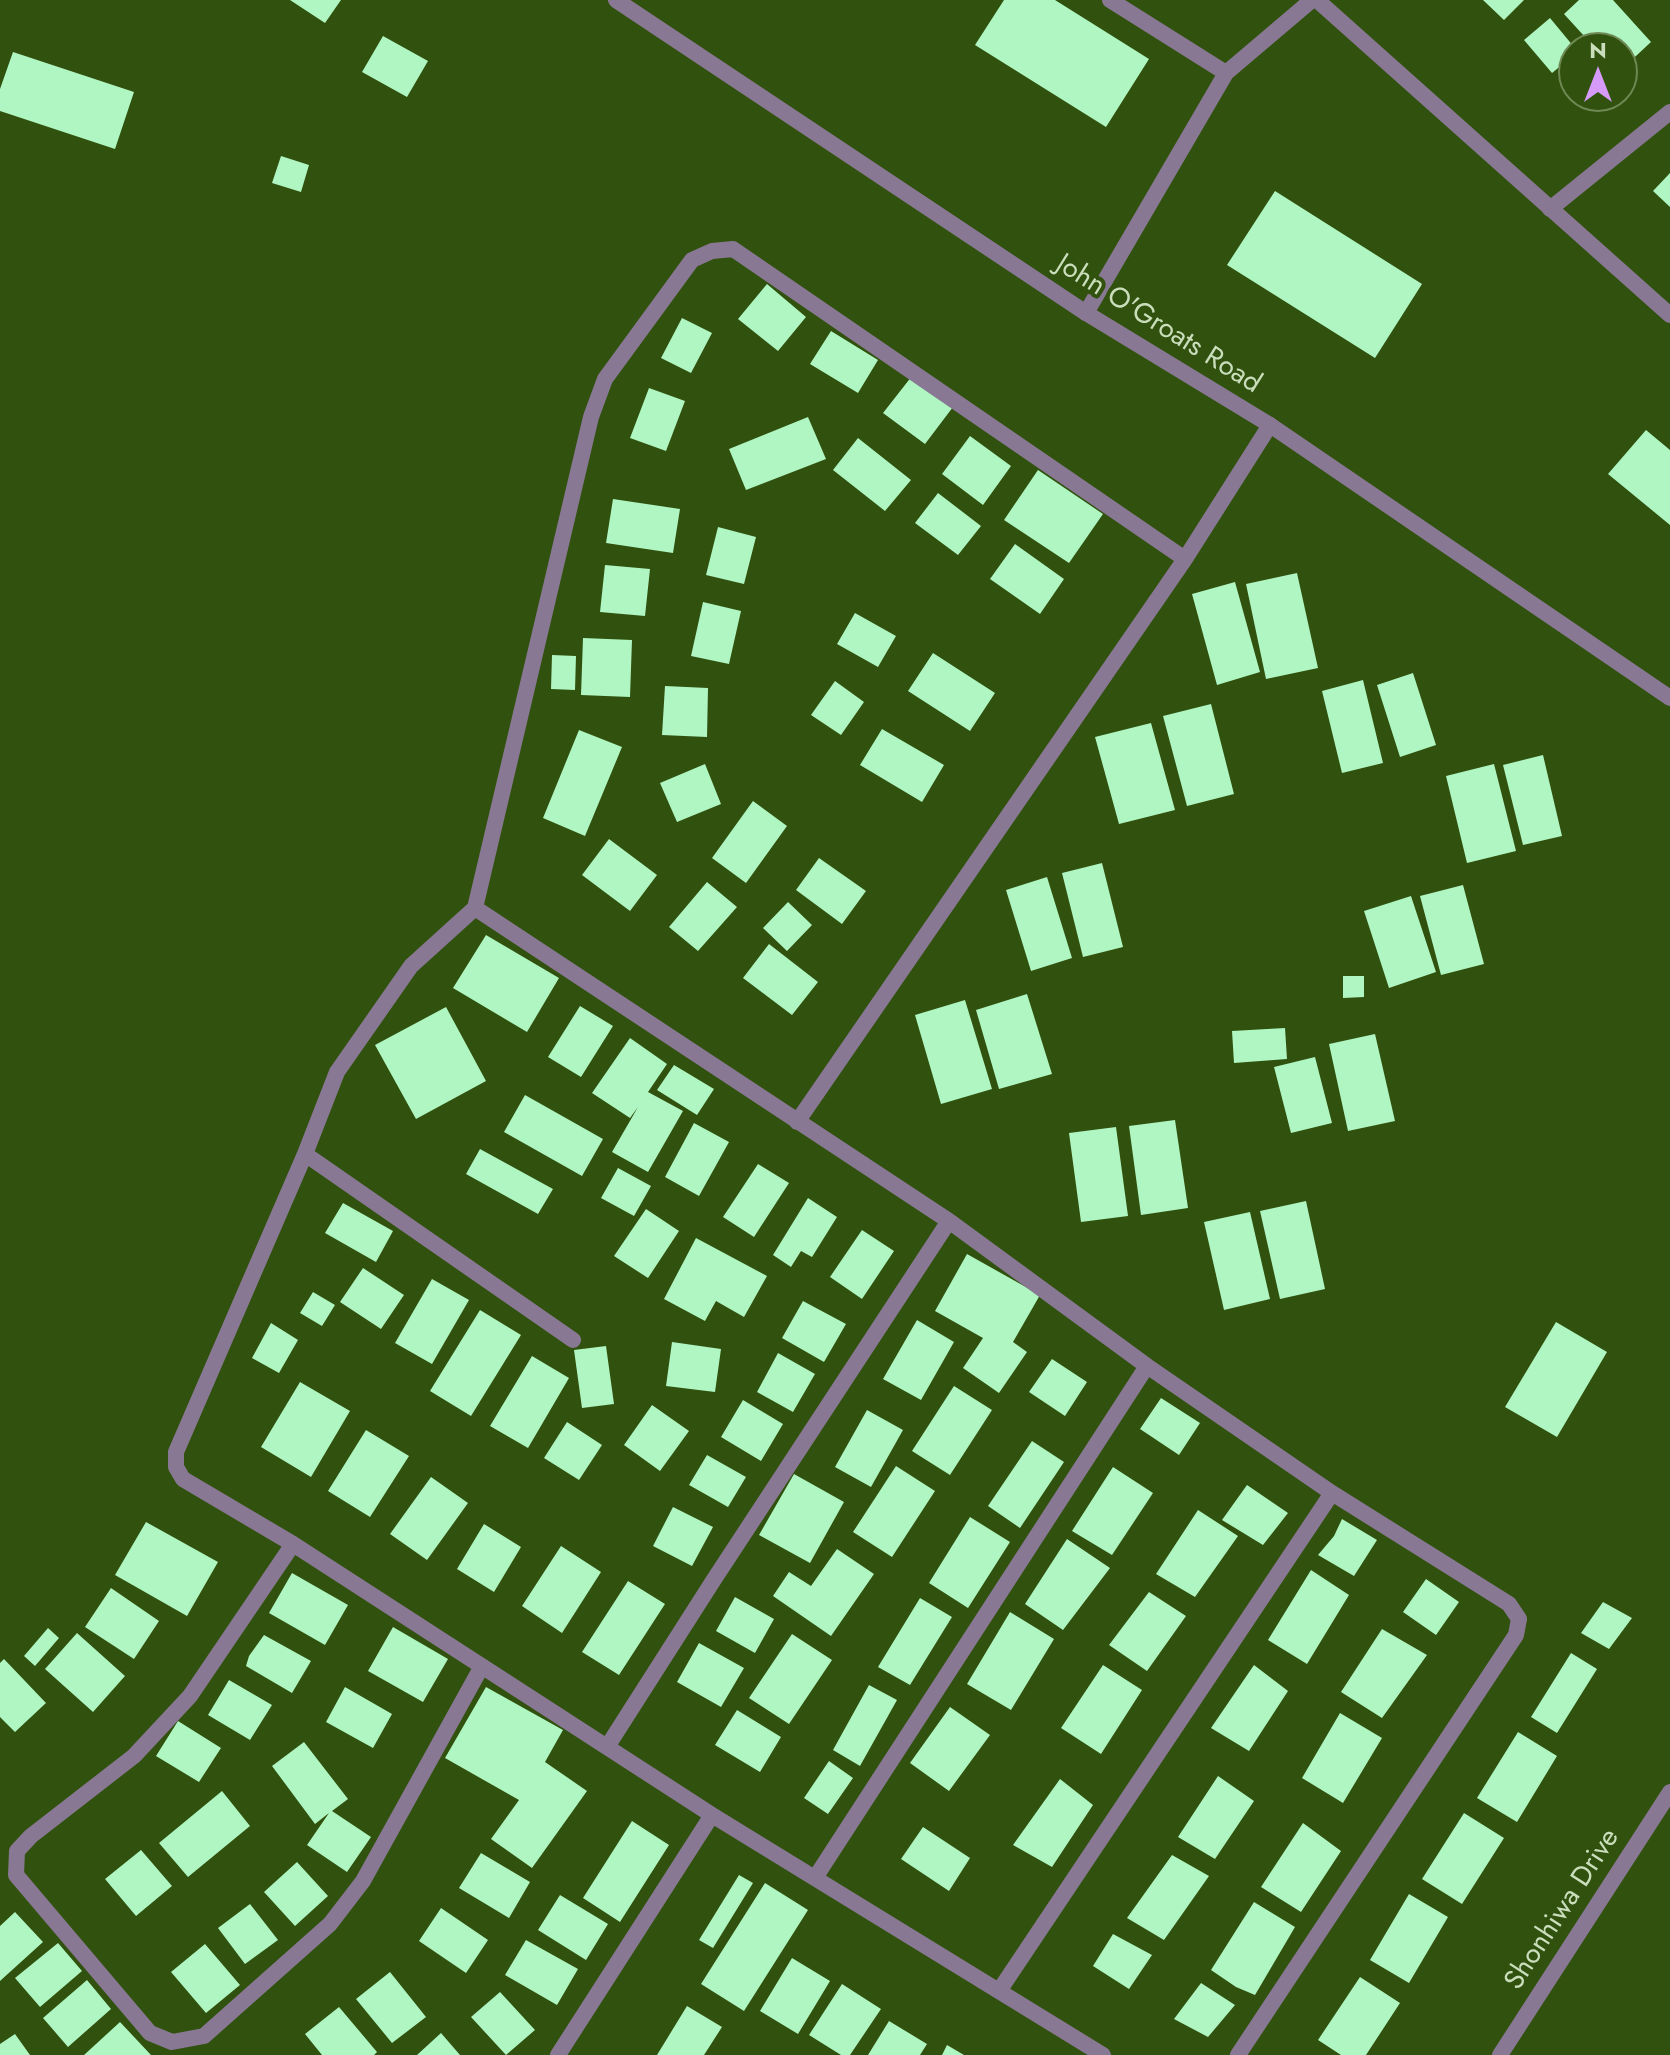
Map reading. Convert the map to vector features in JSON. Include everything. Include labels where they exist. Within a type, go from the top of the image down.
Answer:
[{"type":"street","name":"John O'Groats Road","points":[[616,0],[1086,313],[1270,425],[1670,698]]},
{"type":"street","points":[[1110,0],[1226,73]]},
{"type":"street","points":[[1086,313],[1226,73],[1314,0],[1670,315]]},
{"type":"street","points":[[1550,209],[1670,112]]},
{"type":"street","points":[[1103,2055],[712,1815],[293,1544],[183,1479],[176,1467],[176,1452],[305,1154],[337,1072],[411,966],[475,908],[591,417],[605,379],[692,260],[712,251],[733,249],[1185,559]]},
{"type":"street","points":[[797,1122],[1185,559],[1270,425]]},
{"type":"street","points":[[475,908],[949,1221],[1147,1366],[1332,1493],[1509,1604],[1519,1619],[1516,1635],[1238,2055]]},
{"type":"street","points":[[305,1154],[573,1340]]},
{"type":"street","points":[[607,1747],[949,1221]]},
{"type":"street","points":[[815,1878],[1147,1366]]},
{"type":"street","points":[[999,1991],[1332,1493]]},
{"type":"street","points":[[293,1544],[190,1696],[134,1756],[31,1836],[17,1851],[16,1875],[150,2033],[172,2042],[204,2036],[330,1924],[363,1881],[482,1666]]},
{"type":"street","name":"Shonhiwa Drive","points":[[1500,2055],[1670,1792]]},
{"type":"street","points":[[558,2055],[712,1815]]},
{"type":"building","points":[[290,0],[341,0],[325,23]]},
{"type":"building","points":[[1004,0],[1055,0],[1149,59],[1106,127],[975,45]]},
{"type":"building","points":[[1483,0],[1524,0],[1504,20]]},
{"type":"building","points":[[1579,0],[1613,0],[1651,42],[1638,54],[1638,32],[1580,32],[1564,14]]},
{"type":"building","points":[[1550,18],[1562,32],[1558,32],[1558,68],[1552,73],[1524,40]]},
{"type":"building","points":[[383,36],[428,61],[407,97],[362,72]]},
{"type":"building","points":[[13,52],[134,92],[115,149],[0,111],[0,89]]},
{"type":"building","points":[[281,156],[309,165],[301,192],[272,183]]},
{"type":"building","points":[[1670,173],[1670,207],[1653,191]]},
{"type":"building","points":[[1275,191],[1422,284],[1375,358],[1227,265]]},
{"type":"building","points":[[767,284],[806,317],[778,351],[738,319]]},
{"type":"building","points":[[682,318],[712,333],[691,373],[661,358]]},
{"type":"building","points":[[831,331],[878,360],[858,393],[810,364]]},
{"type":"building","points":[[912,376],[953,407],[925,444],[883,413]]},
{"type":"building","points":[[649,388],[685,401],[666,451],[630,438]]},
{"type":"building","points":[[808,417],[826,459],[746,490],[729,449]]},
{"type":"building","points":[[1646,430],[1670,450],[1670,525],[1608,474]]},
{"type":"building","points":[[970,436],[1011,466],[983,505],[942,474]]},
{"type":"building","points":[[858,438],[911,480],[885,511],[833,470]]},
{"type":"building","points":[[1038,470],[1103,514],[1069,563],[1004,520]]},
{"type":"building","points":[[938,493],[981,526],[958,555],[915,523]]},
{"type":"building","points":[[613,499],[680,509],[673,553],[606,543]]},
{"type":"building","points":[[718,527],[756,537],[744,584],[706,575]]},
{"type":"building","points":[[1015,544],[1064,579],[1040,614],[990,579]]},
{"type":"building","points":[[605,565],[650,569],[645,616],[600,612]]},
{"type":"building","points":[[1297,573],[1318,668],[1266,679],[1246,584]]},
{"type":"building","points":[[1235,582],[1260,672],[1217,685],[1192,594]]},
{"type":"building","points":[[703,602],[741,611],[729,664],[691,656]]},
{"type":"building","points":[[855,613],[896,636],[878,667],[837,644]]},
{"type":"building","points":[[583,638],[632,640],[630,697],[581,695]]},
{"type":"building","points":[[933,653],[995,693],[970,731],[908,691]]},
{"type":"building","points":[[552,655],[576,656],[575,690],[551,689]]},
{"type":"building","points":[[1413,673],[1436,745],[1400,757],[1377,685]]},
{"type":"building","points":[[1363,680],[1383,763],[1342,773],[1322,691]]},
{"type":"building","points":[[835,681],[864,702],[841,735],[811,715]]},
{"type":"building","points":[[665,686],[708,688],[707,737],[662,735]]},
{"type":"building","points":[[1211,704],[1234,794],[1187,806],[1163,716]]},
{"type":"building","points":[[1151,723],[1175,810],[1119,824],[1095,737]]},
{"type":"building","points":[[882,729],[944,765],[922,802],[860,765]]},
{"type":"building","points":[[579,730],[622,747],[585,836],[543,818]]},
{"type":"building","points":[[1543,755],[1562,836],[1523,845],[1503,765]]},
{"type":"building","points":[[705,764],[721,804],[677,822],[660,783]]},
{"type":"building","points":[[1494,764],[1516,851],[1467,863],[1446,776]]},
{"type":"building","points":[[753,801],[787,826],[746,883],[712,858]]},
{"type":"building","points":[[609,839],[657,875],[630,911],[582,875]]},
{"type":"building","points":[[819,858],[866,891],[842,924],[796,890]]},
{"type":"building","points":[[1102,863],[1123,947],[1083,957],[1062,873]]},
{"type":"building","points":[[1047,877],[1072,958],[1031,971],[1006,890]]},
{"type":"building","points":[[707,882],[737,907],[698,951],[669,927]]},
{"type":"building","points":[[1463,885],[1484,964],[1441,975],[1420,896]]},
{"type":"building","points":[[1411,896],[1436,972],[1389,988],[1364,911]]},
{"type":"building","points":[[788,902],[812,925],[787,951],[763,928]]},
{"type":"building","points":[[486,935],[559,978],[527,1032],[453,988]]},
{"type":"building","points":[[769,944],[818,982],[792,1015],[743,978]]},
{"type":"building","points":[[1343,976],[1364,976],[1364,997],[1343,998]]},
{"type":"building","points":[[1027,994],[1052,1074],[999,1089],[976,1010]]},
{"type":"building","points":[[965,1000],[992,1089],[941,1104],[915,1015]]},
{"type":"building","points":[[580,1006],[613,1026],[581,1077],[548,1057]]},
{"type":"building","points":[[446,1007],[486,1081],[416,1119],[375,1045]]},
{"type":"building","points":[[1285,1028],[1287,1059],[1234,1063],[1232,1031]]},
{"type":"building","points":[[1375,1034],[1395,1121],[1348,1131],[1329,1044]]},
{"type":"building","points":[[630,1038],[667,1064],[648,1092],[683,1111],[648,1172],[612,1152],[638,1107],[630,1118],[592,1093]]},
{"type":"building","points":[[1315,1057],[1332,1123],[1291,1133],[1274,1067]]},
{"type":"building","points":[[674,1065],[714,1089],[697,1115],[657,1090]]},
{"type":"building","points":[[525,1095],[603,1139],[582,1176],[504,1132]]},
{"type":"building","points":[[1175,1120],[1188,1208],[1141,1215],[1129,1126]]},
{"type":"building","points":[[694,1123],[729,1142],[699,1196],[665,1177]]},
{"type":"building","points":[[1116,1127],[1128,1216],[1081,1222],[1069,1133]]},
{"type":"building","points":[[480,1149],[553,1189],[538,1214],[466,1174]]},
{"type":"building","points":[[758,1164],[789,1183],[754,1237],[723,1217]]},
{"type":"building","points":[[618,1168],[651,1186],[634,1216],[601,1198]]},
{"type":"building","points":[[808,1198],[837,1217],[812,1257],[801,1251],[791,1267],[773,1255]]},
{"type":"building","points":[[1306,1201],[1325,1289],[1280,1299],[1260,1211]]},
{"type":"building","points":[[343,1203],[393,1231],[376,1262],[325,1233]]},
{"type":"building","points":[[646,1209],[679,1231],[648,1278],[614,1256]]},
{"type":"building","points":[[1250,1212],[1270,1299],[1224,1310],[1204,1222]]},
{"type":"building","points":[[862,1230],[894,1251],[862,1299],[830,1277]]},
{"type":"building","points":[[696,1238],[767,1276],[744,1317],[716,1301],[705,1321],[664,1299]]},
{"type":"building","points":[[967,1254],[1040,1295],[1013,1342],[1027,1352],[999,1393],[963,1368],[983,1338],[935,1311]]},
{"type":"building","points":[[363,1268],[404,1295],[381,1329],[340,1302]]},
{"type":"building","points":[[432,1279],[469,1300],[432,1364],[395,1343]]},
{"type":"building","points":[[313,1292],[335,1305],[322,1326],[300,1313]]},
{"type":"building","points":[[803,1301],[846,1324],[824,1362],[782,1338]]},
{"type":"building","points":[[480,1310],[521,1335],[471,1416],[430,1391]]},
{"type":"building","points":[[917,1320],[954,1342],[921,1400],[883,1379]]},
{"type":"building","points":[[1556,1322],[1607,1352],[1557,1437],[1505,1407]]},
{"type":"building","points":[[271,1323],[298,1340],[279,1373],[252,1358]]},
{"type":"building","points":[[672,1342],[721,1349],[715,1392],[666,1386]]},
{"type":"building","points":[[606,1346],[614,1404],[582,1408],[574,1350]]},
{"type":"building","points":[[778,1353],[815,1374],[793,1412],[757,1392]]},
{"type":"building","points":[[532,1356],[569,1378],[528,1448],[490,1426]]},
{"type":"building","points":[[1052,1359],[1087,1382],[1065,1416],[1029,1392]]},
{"type":"building","points":[[300,1382],[350,1411],[311,1477],[261,1447]]},
{"type":"building","points":[[954,1386],[992,1410],[950,1475],[912,1451]]},
{"type":"building","points":[[1161,1398],[1200,1423],[1179,1455],[1140,1429]]},
{"type":"building","points":[[743,1400],[783,1424],[761,1461],[721,1437]]},
{"type":"building","points":[[652,1405],[689,1431],[660,1471],[624,1445]]},
{"type":"building","points":[[867,1410],[903,1430],[871,1487],[835,1467]]},
{"type":"building","points":[[567,1422],[602,1445],[579,1480],[544,1458]]},
{"type":"building","points":[[366,1430],[409,1456],[370,1517],[328,1491]]},
{"type":"building","points":[[1032,1441],[1064,1462],[1020,1528],[988,1506]]},
{"type":"building","points":[[707,1455],[746,1477],[728,1507],[689,1485]]},
{"type":"building","points":[[896,1466],[935,1491],[892,1557],[853,1532]]},
{"type":"building","points":[[1113,1467],[1153,1493],[1112,1555],[1072,1531]]},
{"type":"building","points":[[794,1474],[844,1502],[810,1563],[759,1535]]},
{"type":"building","points":[[431,1477],[468,1503],[427,1560],[390,1534]]},
{"type":"building","points":[[1247,1485],[1288,1513],[1263,1545],[1222,1520]]},
{"type":"building","points":[[673,1507],[713,1527],[692,1566],[653,1546]]},
{"type":"building","points":[[1198,1510],[1238,1536],[1195,1597],[1156,1574]]},
{"type":"building","points":[[970,1517],[1010,1542],[968,1608],[929,1583]]},
{"type":"building","points":[[1342,1519],[1377,1540],[1354,1576],[1318,1555],[1334,1536]]},
{"type":"building","points":[[146,1522],[218,1562],[187,1616],[115,1575]]},
{"type":"building","points":[[484,1524],[521,1547],[494,1592],[457,1569]]},
{"type":"building","points":[[1067,1539],[1110,1568],[1063,1630],[1025,1604]]},
{"type":"building","points":[[561,1546],[601,1572],[562,1633],[522,1606]]},
{"type":"building","points":[[837,1549],[874,1574],[831,1636],[773,1596],[789,1572],[811,1586]]},
{"type":"building","points":[[1311,1570],[1349,1595],[1307,1664],[1268,1640]]},
{"type":"building","points":[[292,1573],[348,1605],[325,1645],[269,1613]]},
{"type":"building","points":[[1426,1579],[1459,1602],[1436,1635],[1403,1612]]},
{"type":"building","points":[[628,1581],[665,1604],[619,1675],[582,1652]]},
{"type":"building","points":[[111,1588],[159,1621],[134,1659],[85,1627]]},
{"type":"building","points":[[1149,1592],[1186,1616],[1147,1671],[1109,1645]]},
{"type":"building","points":[[735,1597],[774,1619],[755,1653],[716,1631]]},
{"type":"building","points":[[920,1598],[952,1617],[910,1685],[878,1667]]},
{"type":"building","points":[[1603,1602],[1632,1618],[1609,1649],[1581,1633]]},
{"type":"building","points":[[1010,1612],[1054,1639],[1011,1710],[967,1684]]},
{"type":"building","points":[[393,1627],[448,1659],[423,1702],[368,1671]]},
{"type":"building","points":[[48,1628],[59,1638],[35,1666],[24,1656]]},
{"type":"building","points":[[1382,1629],[1427,1655],[1382,1718],[1341,1692]]},
{"type":"building","points":[[77,1633],[125,1676],[93,1712],[45,1669]]},
{"type":"building","points":[[792,1634],[832,1660],[789,1724],[749,1698]]},
{"type":"building","points":[[264,1635],[311,1661],[292,1693],[246,1666],[249,1656]]},
{"type":"building","points":[[699,1643],[744,1668],[721,1707],[677,1682]]},
{"type":"building","points":[[1571,1653],[1597,1669],[1557,1733],[1531,1717]]},
{"type":"building","points":[[4,1659],[46,1703],[15,1732],[0,1717],[0,1663]]},
{"type":"building","points":[[1103,1665],[1142,1690],[1101,1754],[1061,1728]]},
{"type":"building","points":[[1254,1665],[1288,1691],[1249,1751],[1211,1728]]},
{"type":"building","points":[[229,1680],[272,1705],[250,1740],[208,1715]]},
{"type":"building","points":[[869,1685],[897,1700],[860,1766],[833,1750]]},
{"type":"building","points":[[345,1687],[392,1714],[373,1748],[326,1722]]},
{"type":"building","points":[[486,1687],[563,1730],[545,1762],[587,1791],[532,1868],[491,1839],[519,1800],[445,1758]]},
{"type":"building","points":[[950,1707],[990,1735],[949,1791],[910,1763]]},
{"type":"building","points":[[737,1710],[781,1737],[760,1772],[715,1745]]},
{"type":"building","points":[[1340,1713],[1382,1738],[1343,1803],[1302,1778]]},
{"type":"building","points":[[178,1721],[221,1748],[199,1782],[156,1756]]},
{"type":"building","points":[[1518,1732],[1557,1756],[1517,1822],[1477,1798]]},
{"type":"building","points":[[304,1742],[348,1799],[332,1811],[371,1837],[347,1872],[307,1845],[329,1813],[315,1824],[272,1766]]},
{"type":"building","points":[[829,1761],[853,1778],[828,1814],[804,1798]]},
{"type":"building","points":[[1218,1776],[1254,1801],[1215,1859],[1178,1837]]},
{"type":"building","points":[[1060,1779],[1093,1805],[1052,1867],[1013,1845]]},
{"type":"building","points":[[222,1791],[250,1826],[188,1877],[159,1843]]},
{"type":"building","points":[[1464,1813],[1504,1838],[1462,1904],[1422,1879]]},
{"type":"building","points":[[632,1821],[669,1845],[620,1922],[583,1898]]},
{"type":"building","points":[[1303,1823],[1341,1851],[1301,1912],[1261,1887]]},
{"type":"building","points":[[923,1827],[970,1858],[949,1891],[901,1859]]},
{"type":"building","points":[[141,1850],[172,1886],[136,1916],[105,1879]]},
{"type":"building","points":[[481,1853],[530,1882],[509,1918],[459,1888]]},
{"type":"building","points":[[1172,1855],[1209,1876],[1164,1940],[1127,1918]]},
{"type":"building","points":[[297,1862],[328,1896],[295,1926],[264,1892]]},
{"type":"building","points":[[739,1875],[753,1883],[713,1948],[699,1940]]},
{"type":"building","points":[[765,1883],[808,1910],[744,2011],[701,1984]]},
{"type":"building","points":[[1409,1894],[1448,1917],[1409,1983],[1370,1960]]},
{"type":"building","points":[[560,1895],[608,1924],[586,1960],[538,1930]]},
{"type":"building","points":[[1254,1902],[1295,1927],[1255,1995],[1236,1987],[1211,1970]]},
{"type":"building","points":[[250,1904],[278,1940],[245,1964],[218,1928]]},
{"type":"building","points":[[441,1908],[488,1940],[466,1973],[419,1941]]},
{"type":"building","points":[[15,1912],[43,1942],[0,1981],[0,1926]]},
{"type":"building","points":[[1113,1934],[1152,1955],[1129,1989],[1093,1966]]},
{"type":"building","points":[[526,1940],[578,1969],[557,2005],[505,1975]]},
{"type":"building","points":[[58,1943],[82,1971],[40,2007],[15,1978]]},
{"type":"building","points":[[205,1944],[240,1985],[206,2013],[171,1972]]},
{"type":"building","points":[[792,1958],[830,1981],[798,2034],[760,2011]]},
{"type":"building","points":[[390,1972],[426,2017],[392,2043],[356,1999]]},
{"type":"building","points":[[1360,1977],[1400,2003],[1366,2055],[1341,2055],[1318,2040]]},
{"type":"building","points":[[87,1980],[111,2009],[68,2047],[43,2018]]},
{"type":"building","points":[[1201,1983],[1235,2005],[1208,2037],[1174,2019]]},
{"type":"building","points":[[842,1984],[881,2009],[850,2055],[841,2055],[809,2035]]},
{"type":"building","points":[[500,1992],[535,2030],[506,2055],[471,2017]]},
{"type":"building","points":[[687,2006],[722,2027],[704,2055],[657,2055]]},
{"type":"building","points":[[339,2007],[377,2052],[374,2055],[322,2055],[305,2034]]},
{"type":"building","points":[[889,2021],[927,2044],[920,2055],[868,2055]]},
{"type":"building","points":[[120,2022],[151,2055],[84,2055]]},
{"type":"building","points":[[441,2033],[460,2055],[417,2055]]},
{"type":"building","points":[[15,2034],[30,2055],[0,2055],[0,2044]]},
{"type":"building","points":[[947,2045],[964,2055],[942,2055]]}]
